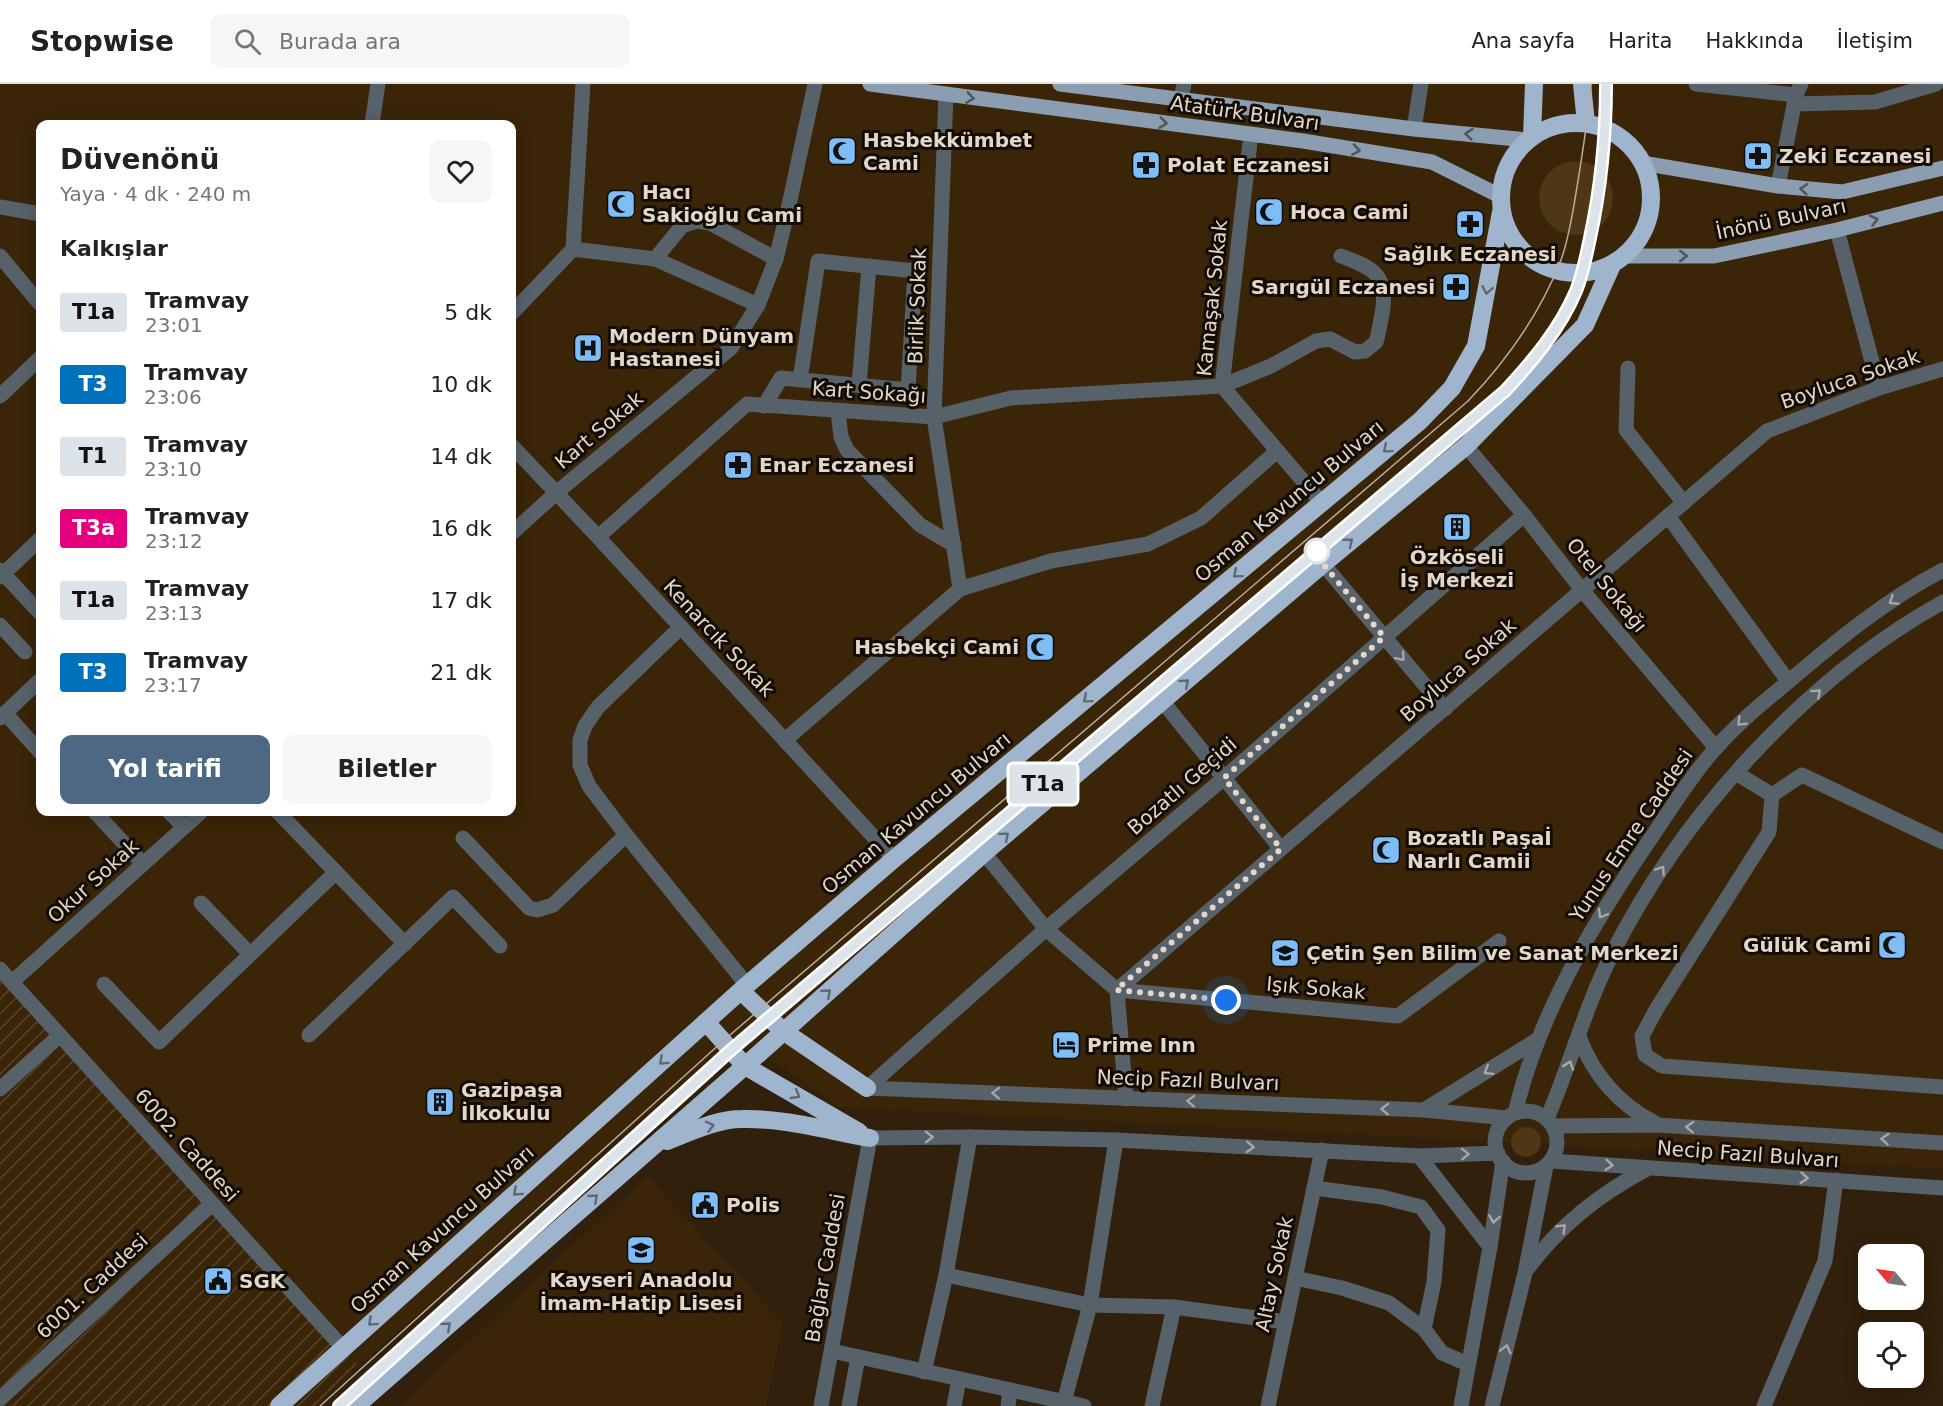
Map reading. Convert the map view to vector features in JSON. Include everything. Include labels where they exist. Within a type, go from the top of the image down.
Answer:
[{"type":"highway","points":[[1529,139],[1534,84]]},
{"type":"highway","points":[[1582,84],[1586,123]]},
{"type":"highway","points":[[1586,123],[1616,133],[1628,143],[1642,163],[1650,184],[1649,216],[1635,244],[1618,260],[1597,271],[1566,273],[1536,263],[1513,241],[1506,227],[1501,204],[1502,180],[1516,152],[1529,139],[1554,126],[1586,123]]},
{"type":"highway","name":"Osman Kavuncu Bulvarı","points":[[279,1406],[744,988],[894,859],[1420,421],[1452,388],[1476,346],[1501,204]]},
{"type":"highway","points":[[357,1406],[746,1066],[984,853],[1323,564],[1466,446],[1585,326],[1618,260]]},
{"type":"highway","points":[[744,988],[783,1031],[867,1088]]},
{"type":"highway","points":[[706,1022],[746,1066],[870,1138]]},
{"type":"highway","points":[[655,1145],[704,1127],[740,1119],[775,1121],[870,1138]]},
{"type":"main road","name":"Atatürk Bulvarı","points":[[870,84],[1251,134],[1432,162],[1501,204]]},
{"type":"main road","name":"Atatürk Bulvarı","points":[[1060,84],[1183,92],[1414,129],[1529,139]]},
{"type":"main road","name":"İnönü Bulvarı","points":[[1642,163],[1778,186],[1842,192],[1943,168]]},
{"type":"main road","name":"İnönü Bulvarı","points":[[1618,260],[1714,256],[1837,230],[1943,203]]},
{"type":"street","points":[[373,120],[378,84]]},
{"type":"street","points":[[516,309],[573,249],[583,84]]},
{"type":"street","name":"Kart Sokak","points":[[556,493],[731,348],[758,305],[776,259],[815,84]]},
{"type":"street","points":[[1414,129],[1421,84]]},
{"type":"street","points":[[1696,84],[1875,102],[1936,84]]},
{"type":"street","name":"Birlik Sokak","points":[[946,94],[934,417],[960,589]]},
{"type":"street","points":[[1778,186],[1797,95]]},
{"type":"street","name":"Kamaşak Sokak","points":[[1251,134],[1222,386],[1322,503]]},
{"type":"street","points":[[0,207],[36,213]]},
{"type":"street","points":[[655,259],[682,226],[697,221],[710,223],[776,259]]},
{"type":"street","points":[[1837,230],[1879,388]]},
{"type":"street","points":[[573,249],[655,259],[758,305]]},
{"type":"street","points":[[0,256],[36,299]]},
{"type":"street","name":"Kart Sokağı","points":[[598,537],[747,404],[934,417],[1011,398],[1222,386],[1271,366],[1316,341],[1330,339],[1355,352],[1371,347],[1378,334],[1385,299],[1383,284],[1371,271],[1341,256]]},
{"type":"street","points":[[764,406],[781,378],[800,380],[860,386],[909,390],[915,271],[818,261],[800,380]]},
{"type":"street","points":[[860,386],[869,266]]},
{"type":"street","points":[[0,396],[36,362]]},
{"type":"street","points":[[1628,368],[1626,430],[1684,503]]},
{"type":"street","name":"Boyluca Sokak","points":[[1116,990],[1767,431],[1879,388],[1943,369]]},
{"type":"street","points":[[838,411],[841,437],[847,450],[920,525],[954,545]]},
{"type":"street","name":"Otel Sokağı","points":[[1466,446],[1524,514],[1582,590],[1716,748]]},
{"type":"street","name":"Kenarcık Sokak","points":[[516,450],[894,859]]},
{"type":"street","points":[[784,740],[960,589],[1051,561],[1148,544],[1201,518],[1277,451]]},
{"type":"street","points":[[516,528],[556,493]]},
{"type":"street","name":"Bozatlı Geçidi","points":[[867,1088],[1046,929],[1224,778],[1524,514]]},
{"type":"street","points":[[1668,516],[1788,681]]},
{"type":"street","points":[[36,543],[1,574],[36,609]]},
{"type":"street","points":[[1323,564],[1445,709]]},
{"type":"street","name":"Yunus Emre Caddesi","points":[[1511,1116],[1538,1040],[1558,994],[1606,907],[1673,803],[1716,748],[1788,681],[1866,620],[1943,570]]},
{"type":"street","points":[[1492,1406],[1525,1273],[1548,1163],[1557,1144],[1550,1122],[1602,976],[1631,918],[1678,845],[1736,773],[1785,722],[1822,688],[1890,635],[1943,602]]},
{"type":"street","points":[[0,625],[25,652]]},
{"type":"street","points":[[681,627],[598,707],[585,726],[580,740],[580,765],[589,786],[744,988]]},
{"type":"street","points":[[36,684],[2,715],[36,748]]},
{"type":"street","points":[[1163,702],[1281,849]]},
{"type":"street","points":[[1736,773],[1772,795]]},
{"type":"street","points":[[1772,795],[1802,776],[1943,842]]},
{"type":"street","points":[[1772,795],[1769,832],[1657,1008],[1642,1036],[1645,1054],[1662,1066],[1943,1087]]},
{"type":"street","points":[[99,816],[143,864]]},
{"type":"street","points":[[173,816],[184,827]]},
{"type":"street","name":"Okur Sokak","points":[[12,982],[196,816]]},
{"type":"street","points":[[282,816],[405,944]]},
{"type":"street","points":[[463,838],[529,908],[537,910],[553,905],[626,835]]},
{"type":"street","points":[[984,853],[1046,929],[1116,990],[1126,1099]]},
{"type":"street","points":[[104,984],[159,1042],[336,872]]},
{"type":"street","points":[[309,1035],[453,897],[500,946]]},
{"type":"street","points":[[201,903],[250,954]]},
{"type":"street","name":"Işık Sokak","points":[[1116,990],[1398,1016],[1499,941]]},
{"type":"street","name":"6002. Caddesi","points":[[0,969],[343,1348]]},
{"type":"street","points":[[0,1089],[60,1035]]},
{"type":"street","points":[[1579,1037],[1593,1068],[1615,1095],[1628,1107],[1657,1125]]},
{"type":"street","points":[[1424,1110],[1538,1040]]},
{"type":"street","name":"Necip Fazıl Bulvarı","points":[[867,1088],[1424,1110],[1511,1116]]},
{"type":"street","points":[[1461,1406],[1490,1247],[1500,1157],[1496,1134],[1500,1125],[1511,1116],[1532,1111],[1550,1122]]},
{"type":"street","name":"Necip Fazıl Bulvarı","points":[[1550,1122],[1657,1125],[1943,1143]]},
{"type":"street","points":[[870,1138],[970,1137],[1116,1140],[1419,1156],[1500,1157],[1518,1172],[1527,1173],[1536,1171],[1548,1163]]},
{"type":"street","points":[[924,1371],[946,1275],[970,1137]]},
{"type":"street","name":"Bağlar Caddesi","points":[[820,1406],[832,1352],[870,1138]]},
{"type":"street","points":[[1064,1402],[1090,1305],[1116,1140]]},
{"type":"street","name":"Altay Sokak","points":[[1268,1406],[1322,1150]]},
{"type":"street","points":[[1419,1156],[1490,1247]]},
{"type":"street","name":"Necip Fazıl Bulvarı","points":[[1548,1163],[1691,1170],[1943,1188]]},
{"type":"street","points":[[1525,1273],[1539,1252],[1574,1216],[1597,1198],[1648,1169]]},
{"type":"street","points":[[1764,1406],[1825,1261],[1836,1180]]},
{"type":"street","points":[[1314,1188],[1382,1197],[1421,1206],[1438,1230],[1434,1282],[1424,1329]]},
{"type":"street","name":"6001. Caddesi","points":[[0,1399],[212,1204]]},
{"type":"street","points":[[946,1275],[1090,1305],[1174,1307],[1286,1322]]},
{"type":"street","points":[[1295,1278],[1342,1288],[1389,1303],[1424,1329],[1442,1353],[1468,1364]]},
{"type":"street","points":[[1152,1406],[1174,1307]]},
{"type":"street","points":[[832,1352],[1084,1406]]},
{"type":"street","points":[[849,1406],[858,1357]]},
{"type":"street","points":[[954,1406],[959,1379]]},
{"type":"street","points":[[1008,1406],[1010,1390]]},
{"type":"shaded area","points":[[0,84],[1943,84],[1943,1169],[1525,1143],[838,1107],[737,1036],[359,1366],[0,973]]},
{"type":"shaded area","points":[[1576,161],[1590,164],[1602,172],[1610,184],[1613,198],[1610,212],[1602,224],[1590,232],[1576,235],[1562,232],[1550,224],[1542,212],[1539,198],[1542,184],[1550,172],[1562,164]]},
{"type":"shaded area","points":[[0,973],[359,1366],[317,1406],[0,1406]]},
{"type":"shaded area","points":[[1526,1127],[1537,1131],[1541,1142],[1537,1153],[1526,1157],[1515,1153],[1511,1142],[1515,1131]]},
{"type":"shaded area","name":"Kayseri Anadolu İmam-Hatip Lisesi","points":[[647,1176],[783,1323],[766,1406],[399,1406]]},
{"type":"tram line","points":[[320,1406],[723,1041],[1468,401],[1522,335],[1553,280],[1561,260],[1573,210],[1585,139],[1591,84]]},
{"type":"tram line","points":[[339,1406],[731,1050],[1505,391],[1554,332],[1576,291],[1584,267],[1591,242],[1600,189],[1606,84]]},
{"type":"tram line","name":"T1a","points":[[339,1406],[731,1050],[1505,391],[1526,368],[1562,318],[1576,292],[1583,271],[1594,221],[1604,154],[1606,84]]},
{"type":"place","name":"Hasbekkümbet Cami","points":[[842,151]]},
{"type":"place","name":"Zeki Eczanesi","points":[[1758,156]]},
{"type":"place","name":"Polat Eczanesi","points":[[1146,165]]},
{"type":"place","name":"Hacı Sakioğlu Cami","points":[[621,204]]},
{"type":"place","name":"Hoca Cami","points":[[1269,212]]},
{"type":"place","name":"Sağlık Eczanesi","points":[[1470,224]]},
{"type":"place","name":"Sarıgül Eczanesi","points":[[1456,287]]},
{"type":"place","name":"Modern Dünyam Hastanesi","points":[[588,348]]},
{"type":"place","name":"Enar Eczanesi","points":[[738,465]]},
{"type":"place","name":"Özköseli İş Merkezi","points":[[1457,527]]},
{"type":"place","name":"Hasbekçi Cami","points":[[1040,647]]},
{"type":"place","name":"Bozatlı Paşaİ Narlı Camii","points":[[1386,850]]},
{"type":"place","name":"Gülük Cami","points":[[1892,945]]},
{"type":"place","name":"Çetin Şen Bilim ve Sanat Merkezi","points":[[1285,953]]},
{"type":"place","name":"Prime Inn","points":[[1066,1045]]},
{"type":"place","name":"Gazipaşa İlkokulu","points":[[440,1102]]},
{"type":"place","name":"Polis","points":[[705,1205]]},
{"type":"place","name":"Kayseri Anadolu İmam-Hatip Lisesi","points":[[641,1250]]},
{"type":"place","name":"SGK","points":[[218,1281]]},
{"type":"route","points":[[1226,1000],[1116,990],[1281,849],[1224,778],[1384,637],[1323,564],[1317,551]]}]
